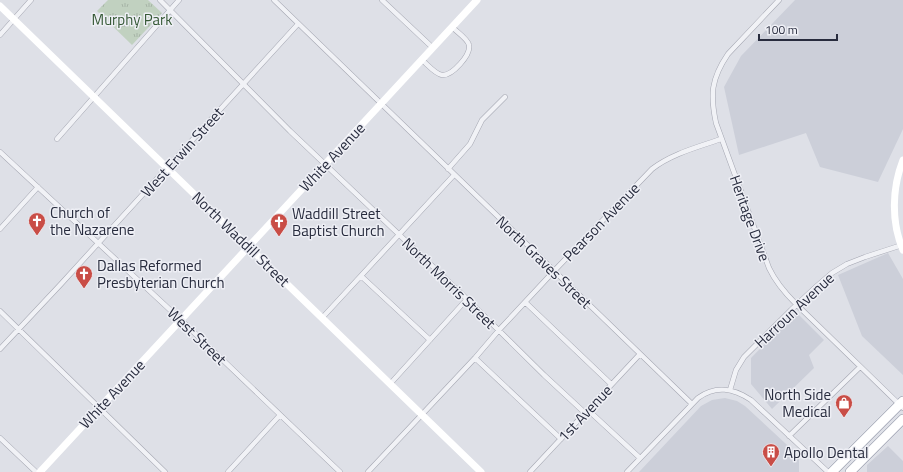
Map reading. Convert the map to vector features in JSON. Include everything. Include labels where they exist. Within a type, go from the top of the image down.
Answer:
[{"type":"highway","points":[[832,472],[902,405]]},
{"type":"highway","points":[[850,472],[903,419]]},
{"type":"street","points":[[0,35],[31,0]]},
{"type":"street","name":"North Morris Street","points":[[160,0],[325,165],[467,299],[544,375],[640,458]]},
{"type":"street","points":[[57,138],[94,98],[179,0]]},
{"type":"street","name":"North Graves Street","points":[[274,0],[692,404]]},
{"type":"street","points":[[382,0],[433,48]]},
{"type":"street","name":"White Avenue","points":[[40,472],[477,0]]},
{"type":"street","name":"Heritage Drive","points":[[779,0],[728,54],[715,76],[712,99],[716,123],[768,268],[779,286],[860,367],[902,405]]},
{"type":"street","name":"North Waddill Street","points":[[0,6],[482,472]]},
{"type":"street","name":"West Erwin Street","points":[[0,349],[99,243],[298,24]]},
{"type":"street","points":[[422,60],[439,74],[448,74],[456,68],[463,60],[470,47],[468,42],[452,27]]},
{"type":"street","points":[[448,169],[470,144],[482,120],[506,97]]},
{"type":"street","name":"Pearson Avenue","points":[[368,472],[475,358],[525,302],[642,179],[658,165],[671,158],[721,139]]},
{"type":"street","name":"West Street","points":[[0,152],[181,320],[340,472]]},
{"type":"street","points":[[902,247],[897,229],[894,208],[897,178],[903,160]]},
{"type":"street","points":[[322,318],[454,175]]},
{"type":"street","points":[[0,229],[38,187]]},
{"type":"street","name":"Harroun Avenue","points":[[730,390],[739,363],[796,304],[832,273],[865,257],[902,247]]},
{"type":"street","points":[[360,276],[430,340]]},
{"type":"street","points":[[390,384],[467,299]]},
{"type":"street","points":[[525,302],[612,384]]},
{"type":"street","points":[[0,311],[165,472]]},
{"type":"street","name":"1st Avenue","points":[[530,472],[640,354]]},
{"type":"street","points":[[475,358],[561,439]]},
{"type":"street","points":[[789,436],[860,367]]},
{"type":"street","points":[[627,472],[702,395],[712,390],[720,389],[730,390],[742,395],[756,404],[828,472]]},
{"type":"street","points":[[228,472],[280,415]]},
{"type":"street","points":[[0,438],[36,472]]},
{"type":"shaded area","points":[[795,0],[903,0],[903,129],[878,182],[820,167],[806,133],[739,155],[724,87],[741,56]]},
{"type":"shaded area","points":[[888,253],[903,279],[903,375],[862,336],[838,275]]},
{"type":"shaded area","points":[[796,312],[824,340],[809,355],[814,368],[772,409],[751,384],[751,358]]},
{"type":"shaded area","points":[[725,398],[737,401],[745,406],[799,456],[799,472],[639,472],[701,406],[712,400]]},
{"type":"shaded area","points":[[888,446],[903,461],[903,472],[867,472],[867,465]]},
{"type":"green space","name":"Murphy Park","points":[[108,0],[148,0],[162,13],[132,45],[97,11]]},
{"type":"place","name":"Church of the Nazarene","points":[[37,236]]},
{"type":"place","name":"Waddill Street Baptist Church","points":[[279,237]]},
{"type":"place","name":"Dallas Reformed Presbyterian Church","points":[[84,289]]},
{"type":"place","name":"North Side Medical","points":[[844,418]]},
{"type":"place","name":"Apollo Dental","points":[[771,467]]}]
